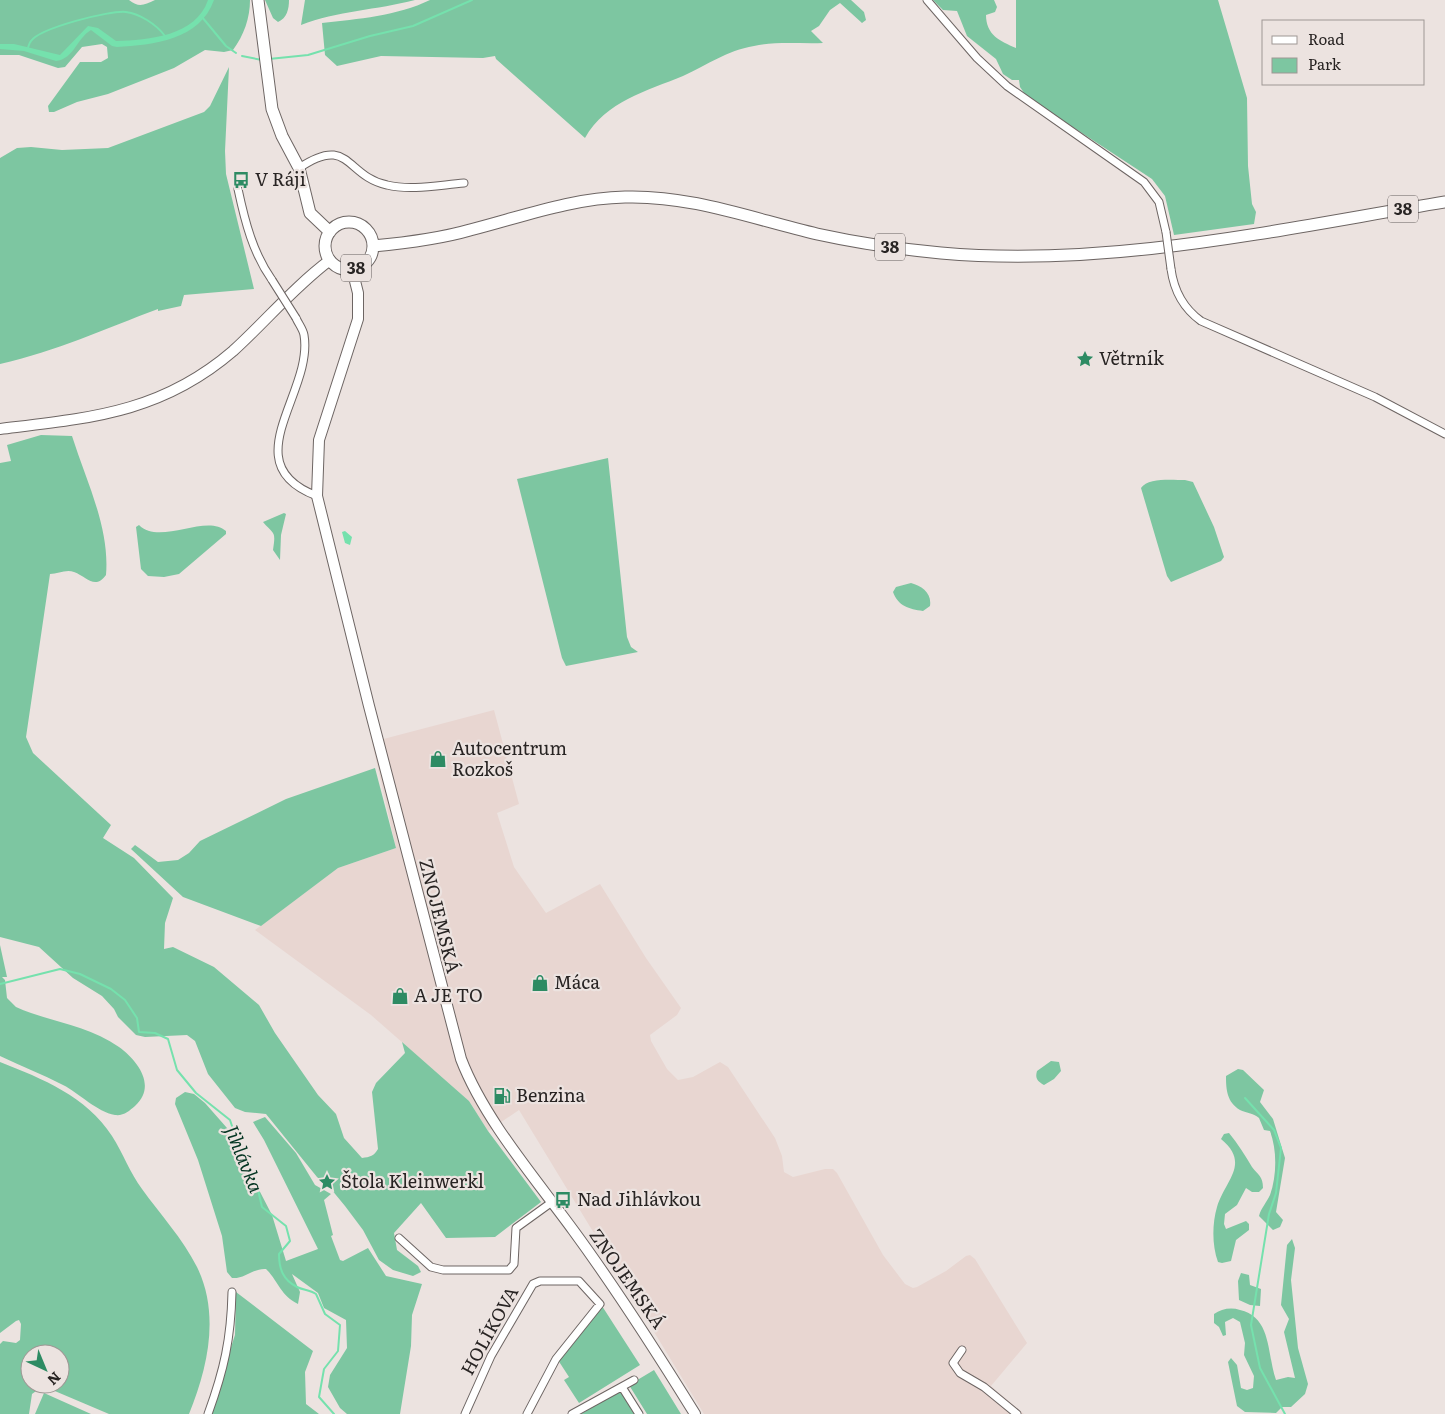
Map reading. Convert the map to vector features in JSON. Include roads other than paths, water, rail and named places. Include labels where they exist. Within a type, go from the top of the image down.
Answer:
[{"type":"main road","name":"38","points":[[258,0],[270,100],[275,118],[299,168],[310,212],[330,232]]},
{"type":"main road","name":"38","points":[[373,246],[468,231],[561,206],[623,197],[670,198],[708,205],[815,233],[874,244],[944,253],[1001,256],[1087,254],[1160,247],[1445,202]]},
{"type":"main road","name":"38","points":[[342,223],[357,223],[369,232],[373,246],[368,260],[360,267],[352,269],[342,268],[330,260],[325,246],[330,232],[342,223]]},
{"type":"main road","points":[[2,429],[103,416],[134,407],[179,388],[208,370],[234,349],[298,286],[330,260]]},
{"type":"main road","name":"ZNOJEMSKÁ","points":[[352,269],[358,293],[358,319],[319,440],[317,496],[342,601],[461,1059],[475,1092],[622,1298],[695,1414]]},
{"type":"street","points":[[927,0],[977,58],[1007,86],[1144,182],[1159,202],[1166,232],[1173,285],[1185,307],[1201,321],[1375,397],[1445,434]]},
{"type":"street","points":[[299,168],[319,155],[331,154],[340,156],[374,180],[385,185],[410,187],[464,183]]},
{"type":"street","points":[[238,189],[246,227],[259,262],[296,318],[304,334],[303,352],[293,397],[280,438],[278,456],[286,478],[301,490],[317,496]]},
{"type":"street","points":[[399,1238],[435,1268],[443,1270],[509,1270],[514,1264],[516,1228],[552,1202]]},
{"type":"street","name":"HOLÍKOVA","points":[[465,1414],[491,1356],[533,1284],[540,1281],[573,1280],[584,1284],[600,1302],[599,1306],[560,1353],[527,1414]]},
{"type":"street","points":[[208,1414],[231,1332],[232,1292]]},
{"type":"street","points":[[962,1350],[953,1361],[953,1366],[957,1371],[984,1387],[1017,1414]]},
{"type":"street","points":[[572,1414],[634,1380]]},
{"type":"street","points":[[622,1387],[639,1414]]},
{"type":"waterway","points":[[269,59],[308,55],[370,36],[413,26],[472,0]]},
{"type":"waterway","points":[[28,48],[31,41],[47,31],[76,21],[118,12],[131,13],[142,17],[157,27],[165,36]]},
{"type":"waterway","points":[[202,17],[226,46],[236,53]]},
{"type":"waterway","points":[[242,56],[262,60]]},
{"type":"waterway","name":"Jihlávka","points":[[0,984],[60,969],[80,974],[111,989],[125,1000],[137,1018],[139,1032],[155,1033],[168,1039],[177,1070],[196,1093],[230,1120],[240,1150],[255,1177],[262,1207],[286,1226],[290,1241],[279,1254],[283,1274],[292,1284],[316,1294],[325,1314],[340,1325],[338,1351],[324,1369],[319,1397],[334,1414]]},
{"type":"waterway","points":[[1245,1098],[1274,1130],[1281,1148],[1276,1193],[1269,1214],[1251,1325],[1260,1368],[1285,1414]]},
{"type":"place","name":"V Ráji","points":[[241,180]]},
{"type":"place","name":"Větrník","points":[[1085,359]]},
{"type":"place","name":"Autocentrum Rozkoš","points":[[438,759]]},
{"type":"place","name":"Máca","points":[[540,983]]},
{"type":"place","name":"A JE TO","points":[[400,996]]},
{"type":"place","name":"Benzina","points":[[502,1096]]},
{"type":"place","name":"Štola Kleinwerkl","points":[[327,1182]]},
{"type":"place","name":"Nad Jihlávkou","points":[[563,1200]]}]
